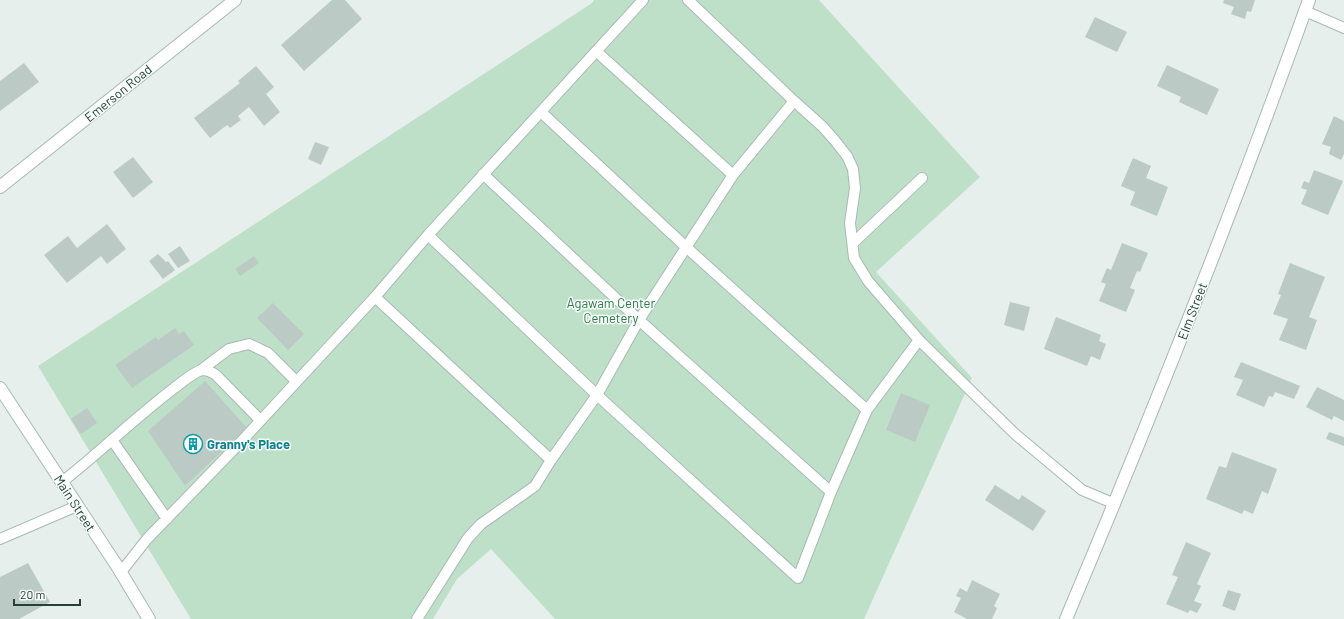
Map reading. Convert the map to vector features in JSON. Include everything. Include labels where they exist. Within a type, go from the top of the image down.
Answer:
[{"type":"street","name":"Emerson Road","points":[[0,187],[235,0]]},
{"type":"street","name":"Elm Street","points":[[1066,619],[1189,319],[1267,116],[1307,6]]},
{"type":"street","name":"Main Street","points":[[0,388],[120,572],[148,619]]},
{"type":"lane","points":[[120,572],[147,539],[238,445],[375,297],[483,174],[597,52],[643,0]]},
{"type":"lane","points":[[688,0],[794,102],[823,127],[847,156],[853,169],[855,188],[850,223],[854,258],[868,281],[918,340],[1014,433],[1082,490],[1114,504]]},
{"type":"lane","points":[[1307,6],[1344,28]]},
{"type":"lane","points":[[597,52],[733,175]]},
{"type":"lane","points":[[417,619],[468,538],[481,524],[535,486],[551,460],[597,395],[639,320],[733,175],[794,102]]},
{"type":"lane","points":[[541,112],[686,247],[867,410]]},
{"type":"lane","points":[[483,174],[639,320],[831,492]]},
{"type":"lane","points":[[853,244],[922,178]]},
{"type":"lane","points":[[428,235],[597,395],[798,578],[831,492],[867,410],[918,340]]},
{"type":"lane","points":[[375,297],[551,460]]},
{"type":"lane","points":[[62,482],[164,396],[229,349],[249,344],[268,354],[296,381]]},
{"type":"lane","points":[[201,370],[208,371],[216,375],[260,420]]},
{"type":"lane","points":[[112,440],[167,519]]},
{"type":"lane","points":[[0,539],[77,506]]},
{"type":"green space","name":"Agawam Center Cemetery","points":[[594,0],[819,0],[980,177],[876,272],[972,378],[864,619],[555,619],[491,549],[457,579],[433,619],[191,619],[38,366],[592,3]]},
{"type":"building","points":[[332,0],[345,0],[362,19],[304,71],[281,45]]},
{"type":"building","points":[[1224,0],[1255,0],[1251,12],[1247,11],[1245,19],[1231,14],[1234,7],[1223,3]]},
{"type":"building","points":[[1095,17],[1127,32],[1117,52],[1085,37]]},
{"type":"building","points":[[24,63],[39,82],[0,111],[0,81]]},
{"type":"building","points":[[1167,65],[1219,89],[1207,115],[1179,102],[1181,97],[1157,86]]},
{"type":"building","points":[[256,66],[274,87],[266,94],[280,112],[264,126],[249,107],[238,116],[241,120],[230,128],[227,125],[210,138],[194,118],[240,83],[238,81]]},
{"type":"building","points":[[1334,116],[1344,121],[1344,154],[1341,160],[1329,154],[1331,147],[1322,144]]},
{"type":"building","points":[[315,142],[329,147],[321,165],[308,159]]},
{"type":"building","points":[[133,157],[153,182],[133,198],[113,172]]},
{"type":"building","points":[[1133,158],[1151,166],[1146,178],[1168,187],[1157,216],[1130,205],[1135,192],[1121,186]]},
{"type":"building","points":[[1314,170],[1343,181],[1328,215],[1301,204],[1307,190],[1301,188],[1304,181],[1309,183]]},
{"type":"building","points":[[107,224],[126,249],[107,264],[101,256],[67,283],[44,255],[68,236],[77,248]]},
{"type":"building","points":[[1122,243],[1148,253],[1140,272],[1137,271],[1130,288],[1135,290],[1126,312],[1099,301],[1106,284],[1101,282],[1107,268],[1111,270]]},
{"type":"building","points":[[180,246],[190,261],[178,268],[168,254]]},
{"type":"building","points":[[158,254],[166,262],[168,261],[175,270],[163,279],[149,261]]},
{"type":"building","points":[[254,256],[259,263],[240,276],[235,269]]},
{"type":"building","points":[[1290,263],[1325,277],[1309,317],[1317,320],[1306,350],[1279,340],[1288,319],[1273,314],[1281,295],[1278,294]]},
{"type":"building","points":[[1010,302],[1030,307],[1024,331],[1004,325]]},
{"type":"building","points":[[273,303],[304,334],[288,350],[257,318]]},
{"type":"building","points":[[1056,317],[1101,335],[1099,341],[1106,344],[1100,360],[1091,356],[1087,366],[1044,349]]},
{"type":"building","points":[[175,328],[179,334],[184,331],[194,345],[132,388],[115,365],[156,337],[158,340]]},
{"type":"building","points":[[1241,362],[1300,386],[1294,399],[1275,392],[1273,397],[1269,396],[1264,407],[1236,395],[1243,380],[1234,377]]},
{"type":"building","name":"Granny's Place","points":[[205,381],[247,428],[185,486],[148,431]]},
{"type":"building","points":[[1317,387],[1344,400],[1344,421],[1334,416],[1332,420],[1306,407]]},
{"type":"building","points":[[901,393],[930,405],[915,442],[886,430]]},
{"type":"building","points":[[87,408],[97,423],[81,434],[71,419]]},
{"type":"building","points":[[1329,432],[1344,437],[1344,446],[1326,439]]},
{"type":"building","points":[[1232,452],[1277,469],[1268,494],[1262,491],[1253,514],[1244,510],[1242,514],[1206,499],[1219,466],[1226,468]]},
{"type":"building","points":[[995,485],[1019,500],[1022,495],[1046,511],[1033,531],[985,500]]},
{"type":"building","points":[[1186,542],[1211,553],[1197,584],[1201,586],[1194,601],[1202,604],[1197,613],[1190,610],[1188,613],[1166,604],[1178,577],[1172,575]]},
{"type":"building","points":[[28,563],[50,602],[19,619],[0,619],[0,577]]},
{"type":"building","points":[[972,580],[1000,594],[994,606],[997,608],[992,619],[967,619],[954,612],[961,598],[956,596],[960,588],[967,592]]},
{"type":"building","points":[[1228,590],[1241,594],[1235,611],[1222,606]]},
{"type":"place","name":"Granny's Place","points":[[193,444]]}]
